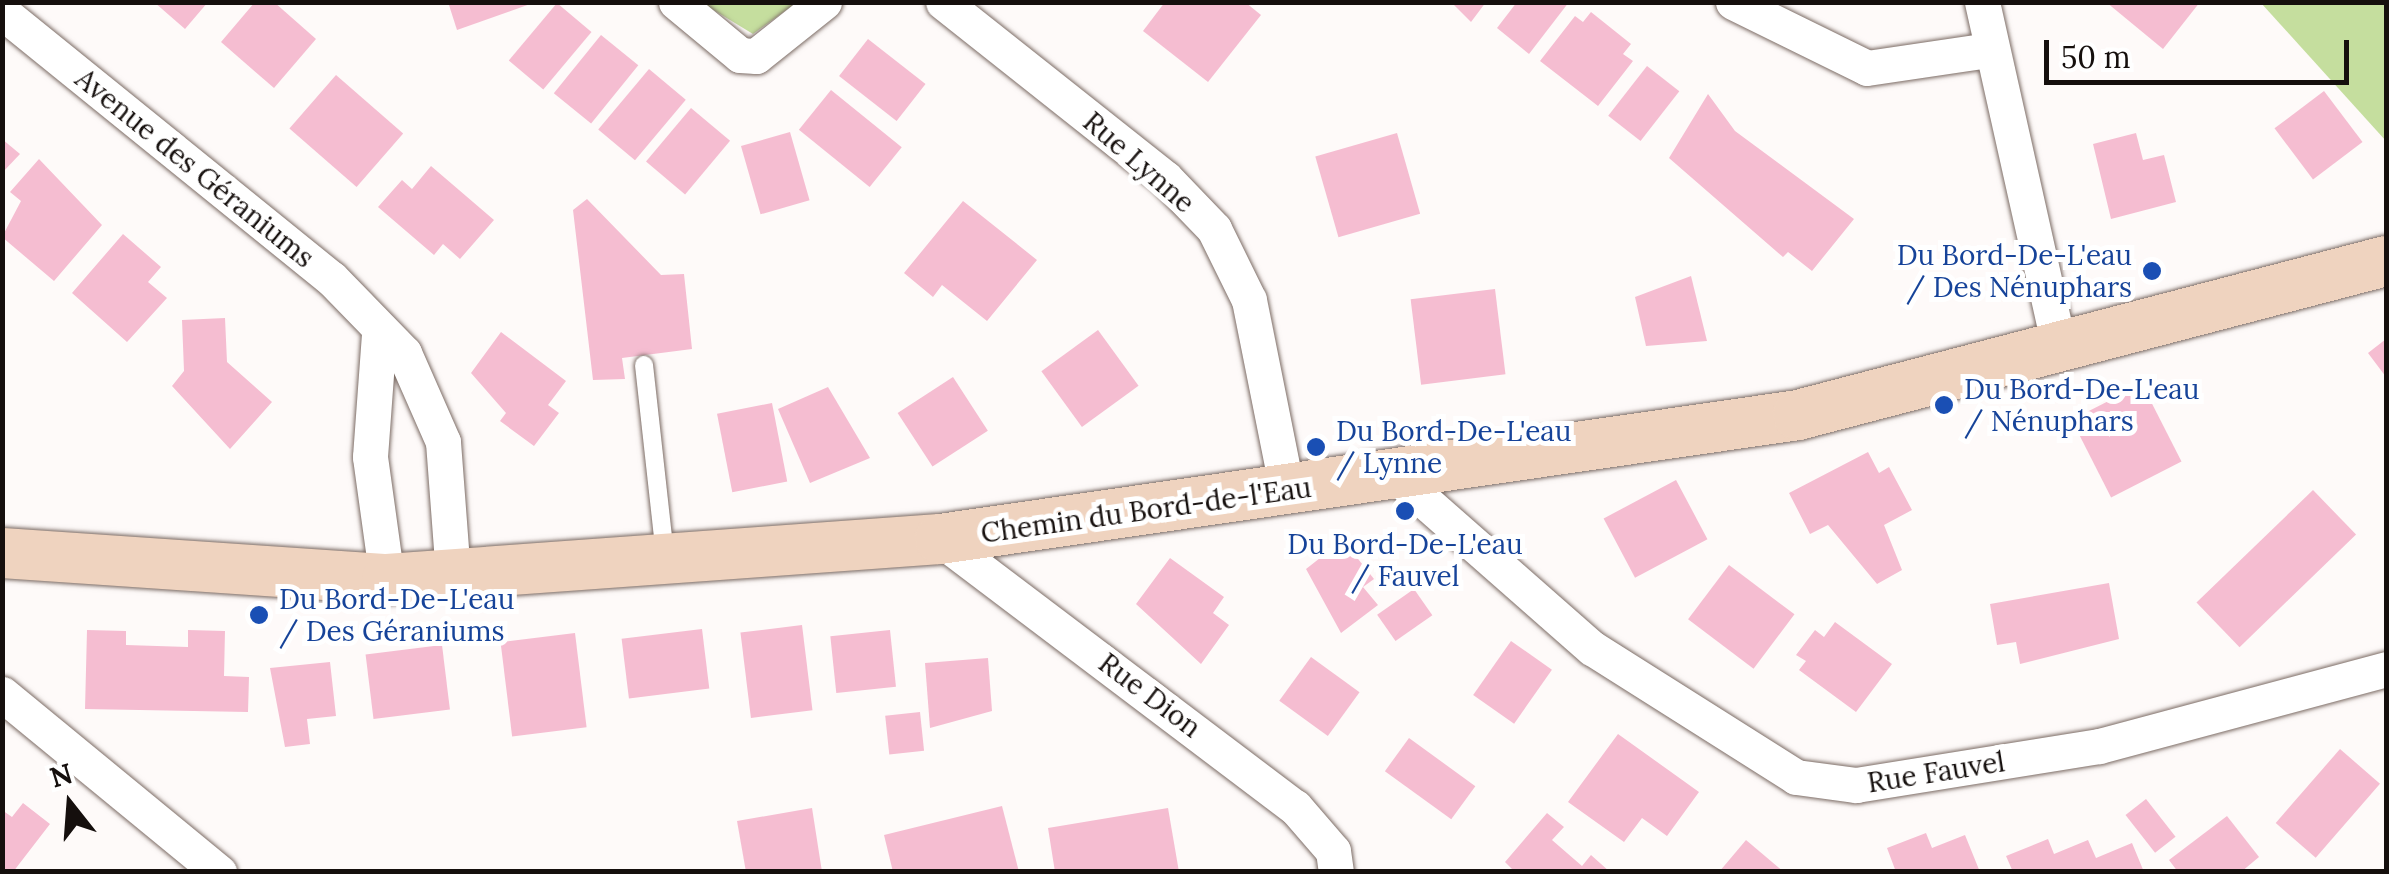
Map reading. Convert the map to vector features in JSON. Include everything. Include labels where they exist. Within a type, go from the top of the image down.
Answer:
[{"type":"street","points":[[676,2],[740,55],[756,56],[824,2]]},
{"type":"street","name":"Rue Lynne","points":[[942,2],[1164,178],[1214,229],[1248,300],[1287,490]]},
{"type":"street","points":[[1982,2],[1989,50],[2058,343]]},
{"type":"street","points":[[1752,9],[1867,68],[1989,50]]},
{"type":"street","name":"Avenue des Géraniums","points":[[2,12],[331,278],[379,334],[404,353],[442,442],[453,574]]},
{"type":"street","name":"Chemin du Bord-de-l'Eau","points":[[2,553],[387,579],[940,540],[1798,415],[2058,343],[2386,261]]},
{"type":"street","points":[[379,334],[370,457],[387,579]]},
{"type":"street","name":"Rue Fauvel","points":[[1396,476],[1592,648],[1796,778],[1856,785],[2099,746],[2386,669]]},
{"type":"street","name":"Rue Dion","points":[[940,540],[1295,807],[1333,851],[1336,872]]},
{"type":"street","points":[[2,694],[219,872]]},
{"type":"lane","points":[[644,365],[666,559]]},
{"type":"green space","points":[[702,3],[796,3],[753,34]]},
{"type":"green space","points":[[2261,3],[2386,3],[2386,141]]},
{"type":"building","points":[[154,2],[208,2],[185,29]]},
{"type":"building","points":[[255,2],[274,2],[316,39],[274,88],[221,42]]},
{"type":"building","points":[[448,2],[533,2],[533,3],[457,30]]},
{"type":"building","points":[[1165,2],[1245,2],[1261,15],[1208,82],[1143,31]]},
{"type":"building","points":[[1451,2],[1486,2],[1471,22]]},
{"type":"building","points":[[1517,2],[1569,2],[1529,54],[1497,28]]},
{"type":"building","points":[[2106,2],[2200,2],[2163,49]]},
{"type":"building","points":[[557,3],[591,32],[543,89],[509,60]]},
{"type":"building","points":[[1591,12],[1631,44],[1623,54],[1633,61],[1598,106],[1540,61],[1575,16],[1583,22]]},
{"type":"building","points":[[601,35],[638,65],[591,123],[554,93]]},
{"type":"building","points":[[868,39],[926,84],[897,121],[839,76]]},
{"type":"building","points":[[1647,66],[1679,91],[1641,141],[1608,116]]},
{"type":"building","points":[[649,69],[686,100],[635,160],[598,130]]},
{"type":"building","points":[[336,75],[403,133],[357,187],[289,129]]},
{"type":"building","points":[[831,90],[902,147],[870,187],[799,130]]},
{"type":"building","points":[[2324,91],[2363,142],[2313,179],[2274,128]]},
{"type":"building","points":[[1708,94],[1735,131],[1854,219],[1812,271],[1788,252],[1783,257],[1669,158]]},
{"type":"building","points":[[691,108],[730,141],[685,194],[646,162]]},
{"type":"building","points":[[790,132],[810,200],[761,214],[741,146]]},
{"type":"building","points":[[1397,133],[1420,214],[1338,237],[1315,156]]},
{"type":"building","points":[[2136,133],[2143,160],[2164,155],[2176,202],[2111,219],[2093,144]]},
{"type":"building","points":[[2,139],[20,154],[2,173]]},
{"type":"building","points":[[39,159],[102,225],[54,281],[2,237],[21,201],[10,192]]},
{"type":"building","points":[[431,166],[494,220],[460,259],[443,244],[434,255],[378,207],[402,180],[412,189]]},
{"type":"building","points":[[587,199],[661,275],[684,274],[692,349],[622,358],[625,379],[593,380],[573,210]]},
{"type":"building","points":[[963,201],[1037,260],[987,321],[942,285],[933,297],[904,273]]},
{"type":"building","points":[[123,234],[161,267],[148,282],[167,298],[127,342],[72,293]]},
{"type":"building","points":[[1691,276],[1707,341],[1646,346],[1635,297]]},
{"type":"building","points":[[1495,289],[1505,374],[1421,385],[1411,299]]},
{"type":"building","points":[[225,318],[227,362],[272,402],[230,449],[172,386],[184,371],[182,320]]},
{"type":"building","points":[[1098,330],[1139,386],[1082,427],[1041,371]]},
{"type":"building","points":[[501,332],[566,381],[548,405],[559,413],[534,446],[500,421],[506,413],[471,373]]},
{"type":"building","points":[[2386,339],[2386,377],[2368,353]]},
{"type":"building","points":[[953,377],[988,431],[933,467],[898,413]]},
{"type":"building","points":[[2142,384],[2181,462],[2111,497],[2072,420]]},
{"type":"building","points":[[828,387],[870,458],[810,483],[778,409]]},
{"type":"building","points":[[772,403],[787,482],[732,492],[717,414]]},
{"type":"building","points":[[1868,452],[1879,473],[1889,467],[1912,510],[1884,525],[1902,570],[1877,584],[1828,525],[1810,534],[1789,493]]},
{"type":"building","points":[[1676,480],[1707,539],[1635,578],[1604,518]]},
{"type":"building","points":[[2313,490],[2356,535],[2240,647],[2196,603]]},
{"type":"building","points":[[1343,540],[1374,579],[1363,587],[1378,605],[1341,633],[1306,569]]},
{"type":"building","points":[[1170,558],[1224,597],[1213,613],[1229,625],[1201,664],[1136,604]]},
{"type":"building","points":[[1729,565],[1794,614],[1754,669],[1688,619]]},
{"type":"building","points":[[2109,583],[2119,639],[2020,664],[2016,642],[1997,645],[1990,604]]},
{"type":"building","points":[[1414,589],[1432,615],[1395,641],[1377,615]]},
{"type":"building","points":[[1835,622],[1892,664],[1856,712],[1799,670],[1806,661],[1796,655],[1815,630],[1824,637]]},
{"type":"building","points":[[802,625],[812,710],[751,718],[740,633]]},
{"type":"building","points":[[702,629],[709,689],[629,698],[622,639]]},
{"type":"building","points":[[87,630],[126,631],[126,645],[188,647],[188,630],[225,631],[224,676],[249,677],[248,712],[85,709]]},
{"type":"building","points":[[890,630],[896,687],[836,693],[830,636]]},
{"type":"building","points":[[575,633],[587,727],[512,736],[501,642]]},
{"type":"building","points":[[1511,641],[1552,670],[1514,724],[1473,695]]},
{"type":"building","points":[[442,645],[450,710],[373,719],[366,654]]},
{"type":"building","points":[[1311,657],[1360,692],[1328,736],[1279,701]]},
{"type":"building","points":[[988,658],[992,711],[930,728],[925,663]]},
{"type":"building","points":[[330,662],[336,716],[307,719],[310,744],[285,747],[270,668]]},
{"type":"building","points":[[920,712],[924,751],[889,754],[885,716]]},
{"type":"building","points":[[1618,734],[1699,792],[1667,836],[1642,818],[1624,842],[1568,802]]},
{"type":"building","points":[[1409,738],[1475,786],[1451,819],[1385,771]]},
{"type":"building","points":[[2340,749],[2380,784],[2316,858],[2276,823]]},
{"type":"building","points":[[2146,799],[2176,837],[2155,853],[2126,815]]},
{"type":"building","points":[[23,803],[50,824],[13,872],[2,872],[2,810],[12,817]]},
{"type":"building","points":[[1002,806],[1019,872],[893,872],[884,835]]},
{"type":"building","points":[[812,808],[822,872],[746,872],[737,821]]},
{"type":"building","points":[[1168,808],[1179,872],[1055,872],[1048,828]]},
{"type":"building","points":[[1547,813],[1564,827],[1552,840],[1582,866],[1591,855],[1610,872],[1515,872],[1505,862]]},
{"type":"building","points":[[2227,816],[2259,857],[2241,872],[2178,872],[2169,860]]},
{"type":"building","points":[[1926,833],[1932,848],[1965,835],[1980,872],[1896,872],[1887,848]]},
{"type":"building","points":[[2048,839],[2054,854],[2088,840],[2096,858],[2132,843],[2144,872],[2013,872],[2006,856]]},
{"type":"building","points":[[1746,840],[1784,872],[1719,872]]},
{"type":"place","name":"Du Bord-De-L'eau / Des Nénuphars","points":[[2152,271]]},
{"type":"place","name":"Du Bord-De-L'eau / Nénuphars","points":[[1944,405]]},
{"type":"place","name":"Du Bord-De-L'eau / Lynne","points":[[1316,447]]},
{"type":"place","name":"Du Bord-De-L'eau / Fauvel","points":[[1405,511]]},
{"type":"place","name":"Du Bord-De-L'eau / Des Géraniums","points":[[259,615]]}]
